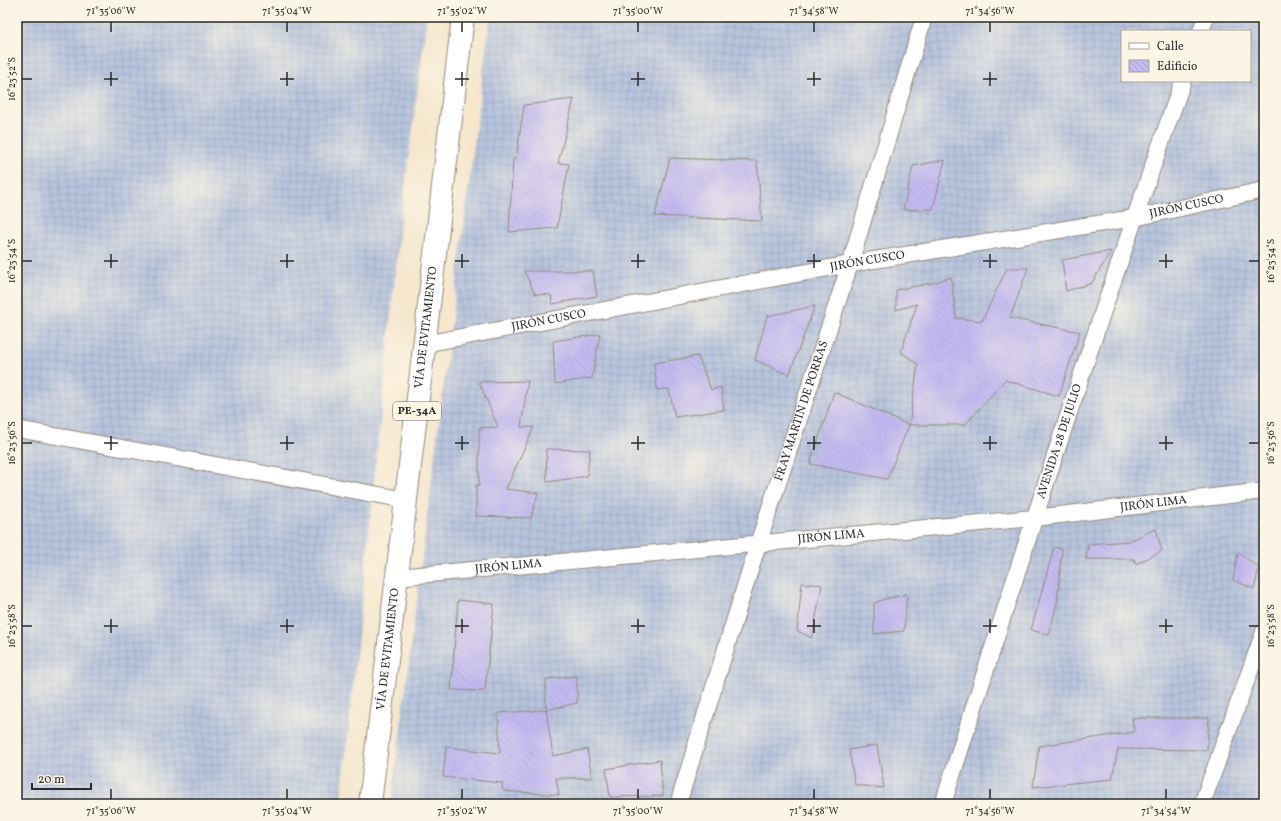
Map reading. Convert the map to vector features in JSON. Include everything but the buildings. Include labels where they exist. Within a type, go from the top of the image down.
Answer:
[{"type":"highway","name":"VÍA DE EVITAMIENTO","points":[[370,804],[463,17]]},
{"type":"street","name":"FRAY MARTIN DE PORRAS","points":[[678,804],[758,544],[850,264],[924,17]]},
{"type":"street","points":[[1201,30],[1206,17]]},
{"type":"street","name":"AVENIDA 28 DE JULIO","points":[[942,804],[1034,518],[1134,218],[1183,82]]},
{"type":"street","name":"JIRÓN CUSCO","points":[[424,344],[850,264],[1134,218],[1264,190]]},
{"type":"street","points":[[17,429],[407,500]]},
{"type":"street","name":"JIRÓN LIMA","points":[[397,578],[1034,518],[1264,491]]},
{"type":"street","points":[[1202,804],[1264,632]]},
{"type":"shaded area","points":[[17,17],[427,17],[401,217],[341,804],[17,804]]},
{"type":"shaded area","points":[[490,17],[1264,17],[1264,804],[391,804]]}]
